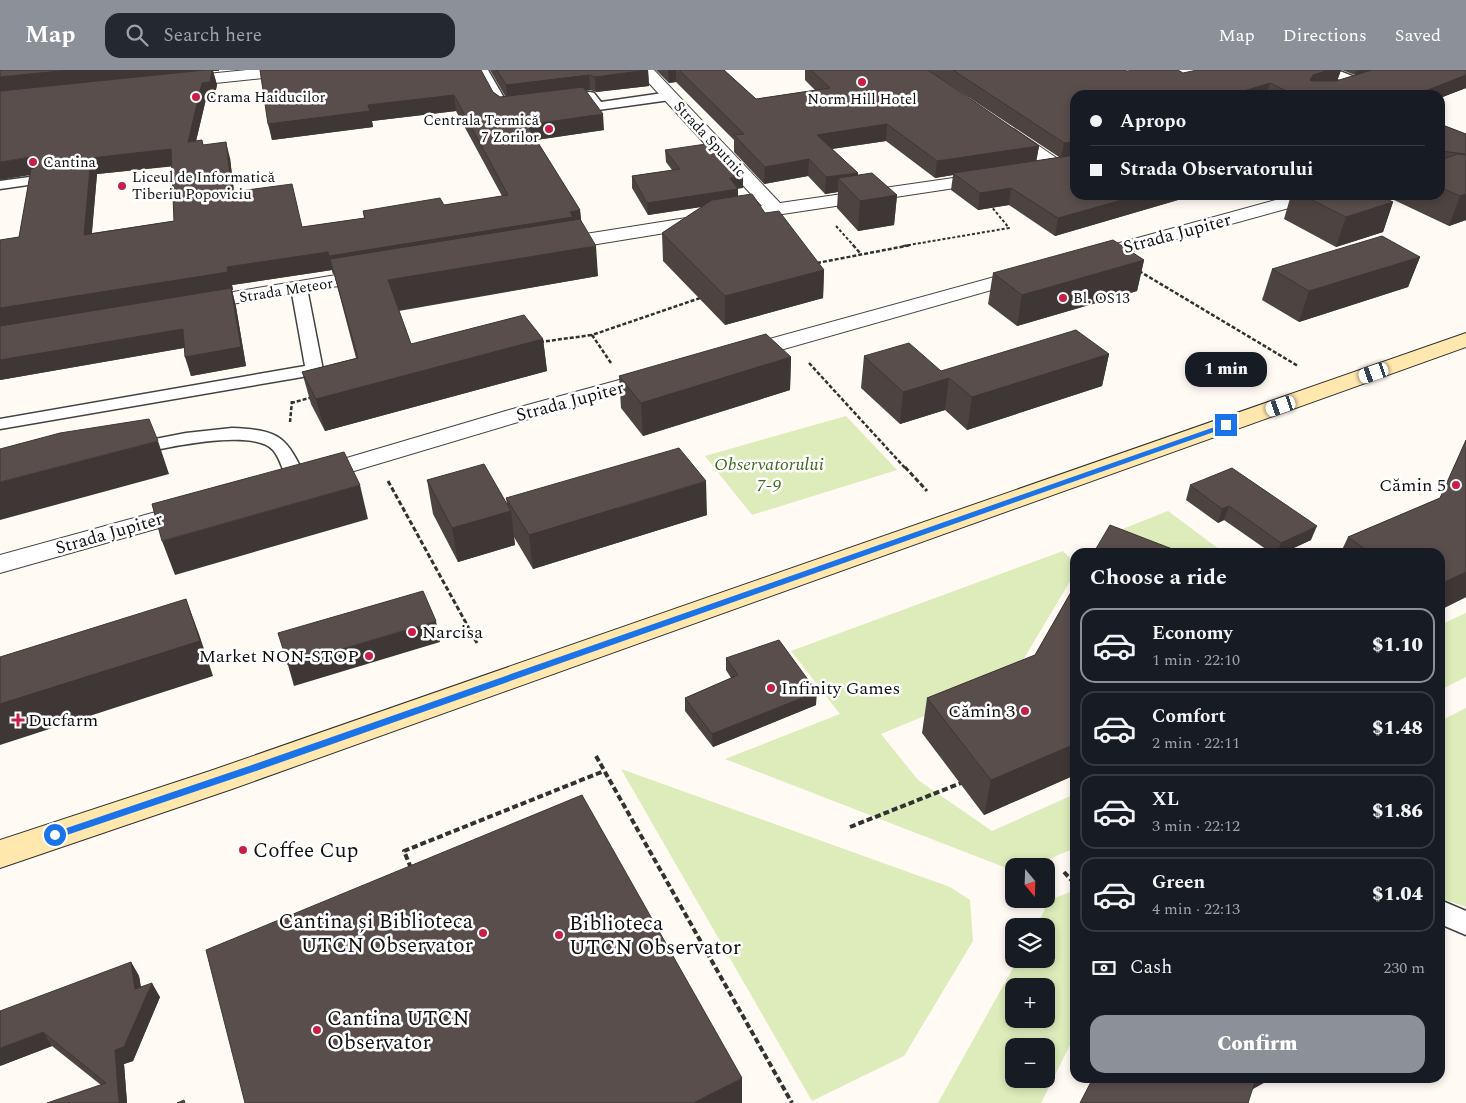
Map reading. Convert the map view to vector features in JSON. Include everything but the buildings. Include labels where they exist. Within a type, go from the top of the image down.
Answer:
[{"type":"main road","points":[[0,854],[249,770],[1466,340]]},
{"type":"street","points":[[164,83],[292,70]]},
{"type":"street","name":"Strada Sputnic","points":[[645,70],[776,209]]},
{"type":"street","points":[[1331,90],[1371,77]]},
{"type":"street","points":[[995,124],[1067,166]]},
{"type":"street","points":[[1029,172],[1067,166]]},
{"type":"street","points":[[532,249],[776,209],[1009,174]]},
{"type":"street","name":"Strada Jupiter","points":[[722,358],[1297,200]]},
{"type":"street","name":"Strada Meteor","points":[[173,308],[396,272]]},
{"type":"street","name":"Strada Jupiter","points":[[295,481],[675,372]]},
{"type":"street","name":"Strada Jupiter","points":[[0,564],[211,505]]},
{"type":"lane","points":[[482,70],[503,107],[532,104]]},
{"type":"lane","points":[[1328,70],[1356,82]]},
{"type":"lane","points":[[552,101],[590,96],[598,106],[670,96]]},
{"type":"lane","points":[[0,185],[37,180]]},
{"type":"lane","points":[[0,424],[314,370],[299,288]]},
{"type":"lane","points":[[110,452],[206,436],[246,433],[266,436],[280,445],[295,481]]},
{"type":"lane","points":[[1445,914],[1466,924]]},
{"type":"path","points":[[816,264],[860,254],[1009,228],[970,180]]},
{"type":"path","points":[[816,203],[860,254]]},
{"type":"path","points":[[1108,252],[1298,366]]},
{"type":"path","points":[[532,343],[592,335],[712,295]]},
{"type":"path","points":[[592,335],[627,385]]},
{"type":"path","points":[[789,340],[927,491]]},
{"type":"path","points":[[295,481],[290,421],[293,390],[314,370]]},
{"type":"path","points":[[291,403],[320,396]]},
{"type":"path","points":[[375,457],[477,643]]},
{"type":"path","points":[[596,756],[792,1103]]},
{"type":"path","points":[[414,875],[404,851],[604,771]]},
{"type":"path","points":[[850,827],[961,783]]},
{"type":"path","points":[[1064,872],[1070,879]]},
{"type":"green space","name":"Observatorului 7-9","points":[[846,416],[897,470],[752,515],[705,456]]},
{"type":"green space","points":[[1168,511],[1218,548],[1113,548],[1115,532]]},
{"type":"green space","points":[[1063,551],[1070,558],[1070,581],[1011,680],[881,734],[918,780],[992,831],[1070,796],[1070,850],[1051,858],[1005,858],[1005,868],[725,759],[840,714],[791,651]]},
{"type":"green space","points":[[1466,613],[1466,677],[1445,688],[1445,623]]},
{"type":"green space","points":[[1466,708],[1466,907],[1445,900],[1445,718]]},
{"type":"green space","points":[[621,769],[950,887],[970,900],[973,941],[904,1056],[812,1101]]},
{"type":"green space","points":[[1070,892],[1070,1045],[1055,1075],[1055,1038],[1005,1038],[1005,1088],[1048,1088],[1041,1103],[938,1103],[1005,982],[1005,1028],[1055,1028],[1055,978],[1007,978],[1013,968],[1055,968],[1055,918],[1040,918],[1046,908],[1055,908],[1055,898]]},
{"type":"place","name":"Norm Hill Hotel","points":[[862,82]]},
{"type":"place","name":"Crama Haiducilor","points":[[196,97]]},
{"type":"place","name":"Centrala Termică 7 Zorilor","points":[[549,129]]},
{"type":"place","name":"Cantina","points":[[33,162]]},
{"type":"place","name":"Liceul de Informatică Tiberiu Popoviciu","points":[[122,186]]},
{"type":"place","name":"Bl. OS13","points":[[1063,298]]},
{"type":"place","name":"Cămin 5","points":[[1456,485]]},
{"type":"place","name":"Narcisa","points":[[412,632]]},
{"type":"place","name":"Market NON-STOP","points":[[369,656]]},
{"type":"place","name":"Infinity Games","points":[[771,688]]},
{"type":"place","name":"Cămin 3","points":[[1025,711]]},
{"type":"place","name":"Ducfarm","points":[[18,720]]},
{"type":"place","name":"Coffee Cup","points":[[243,850]]},
{"type":"place","name":"Cantina și Biblioteca UTCN Observator","points":[[483,933]]},
{"type":"place","name":"Biblioteca UTCN Observator","points":[[559,935]]},
{"type":"place","name":"Cantina UTCN Observator","points":[[317,1030]]},
{"type":"route","points":[[55,835],[256,768],[1226,425]]}]
